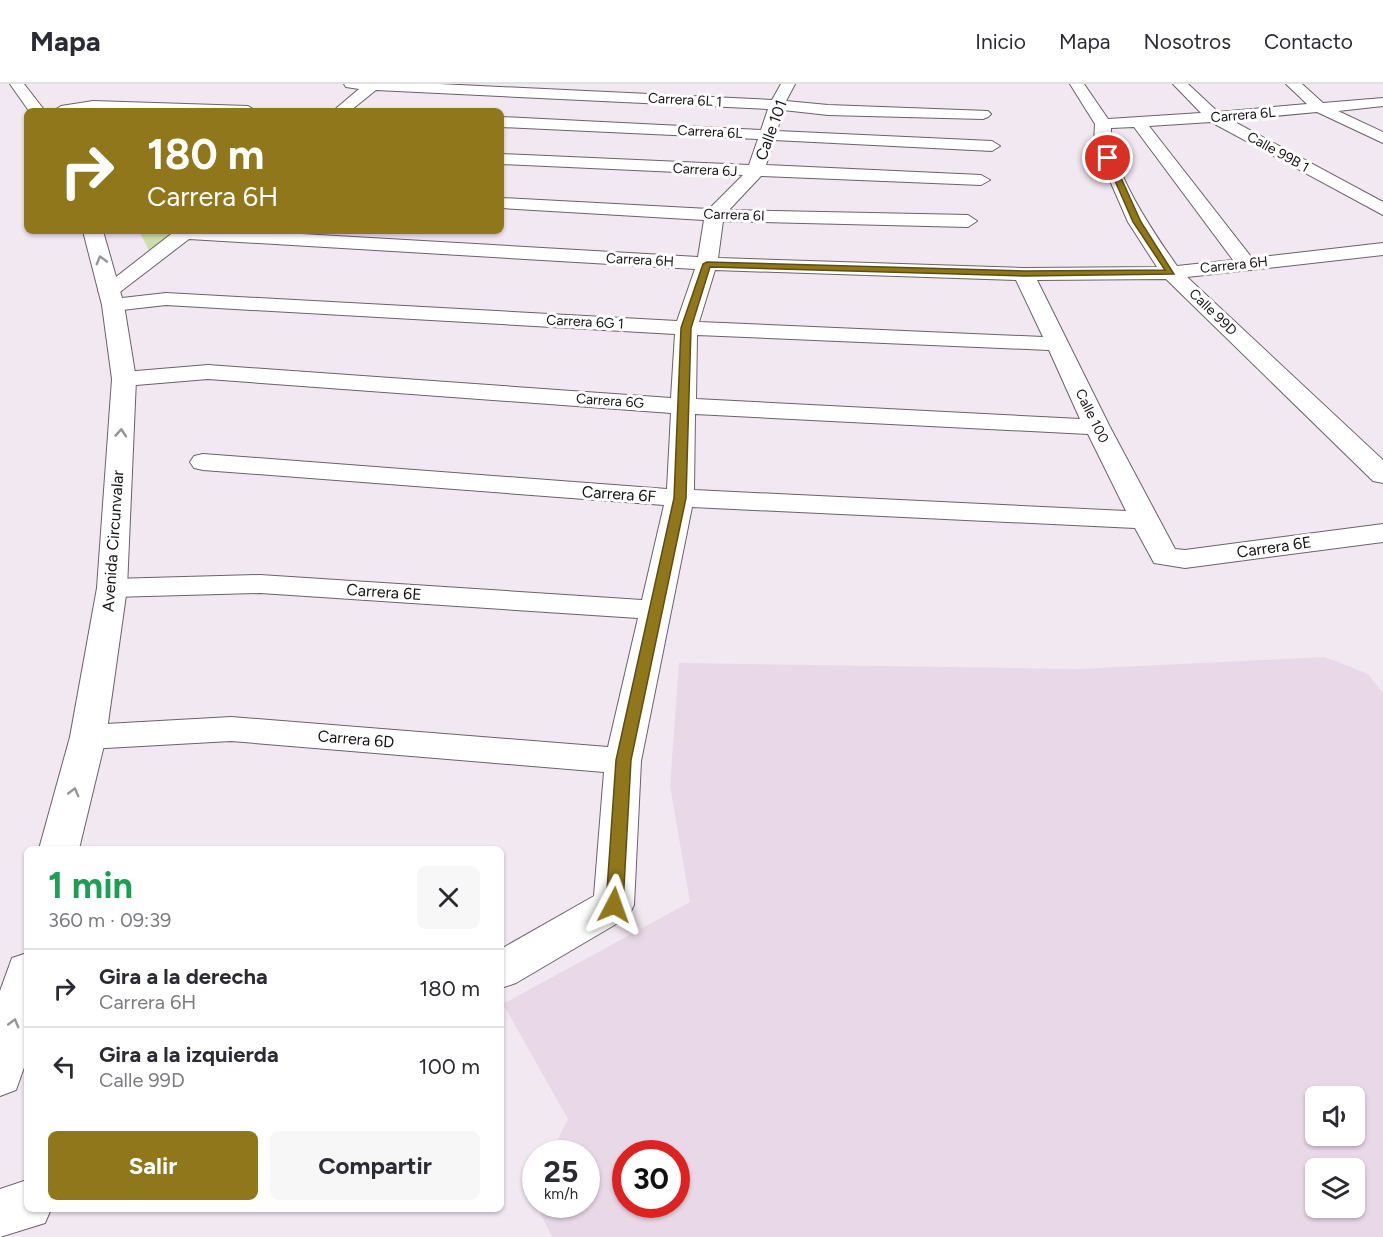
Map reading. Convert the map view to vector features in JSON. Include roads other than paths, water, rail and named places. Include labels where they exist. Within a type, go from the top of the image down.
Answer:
[{"type":"main road","points":[[17,84],[35,108]]},
{"type":"main road","name":"Carrera 6L 1","points":[[351,84],[783,94],[828,110],[983,114]]},
{"type":"main road","name":"Calle 99D","points":[[1077,84],[1103,124],[1102,144],[1128,203],[1141,228],[1171,273],[1383,475]]},
{"type":"main road","name":"Calle 99B 1","points":[[1180,84],[1214,117],[1383,209]]},
{"type":"main road","points":[[1293,84],[1320,108],[1383,138]]},
{"type":"main road","points":[[345,108],[374,85]]},
{"type":"main road","points":[[84,91],[95,108]]},
{"type":"main road","name":"Calle 101","points":[[714,215],[755,172],[783,94]]},
{"type":"main road","name":"Carrera 6L","points":[[1103,124],[1139,123],[1383,102]]},
{"type":"main road","name":"Carrera 6L","points":[[504,122],[992,146]]},
{"type":"main road","points":[[1139,123],[1246,264]]},
{"type":"main road","name":"Carrera 6J","points":[[504,159],[755,172],[981,180]]},
{"type":"main road","name":"Carrera 6I","points":[[504,203],[714,215],[968,221]]},
{"type":"main road","points":[[504,968],[614,905],[624,760],[680,498],[681,406],[686,328],[707,264],[714,215]]},
{"type":"main road","name":"Avenida Circunvalar","points":[[60,846],[88,737],[112,588],[124,379],[111,298],[94,234]]},
{"type":"main road","points":[[111,298],[184,234]]},
{"type":"main road","name":"Carrera 6H","points":[[219,234],[707,264],[1024,274],[1171,273],[1382,250]]},
{"type":"main road","name":"Calle 100","points":[[1024,274],[1143,520],[1164,557]]},
{"type":"main road","name":"Carrera 6G 1","points":[[111,298],[166,299],[686,328],[1058,344]]},
{"type":"main road","name":"Carrera 6G","points":[[124,379],[208,372],[681,406],[1097,427]]},
{"type":"main road","name":"Carrera 6F","points":[[203,462],[680,498],[1143,520]]},
{"type":"main road","name":"Carrera 6E","points":[[1164,557],[1185,559],[1383,532]]},
{"type":"main road","name":"Carrera 6E","points":[[112,588],[260,584],[656,610]]},
{"type":"main road","name":"Carrera 6D","points":[[88,737],[231,729],[624,760]]},
{"type":"main road","points":[[0,1075],[24,983]]},
{"type":"main road","points":[[0,1214],[24,1206]]}]
